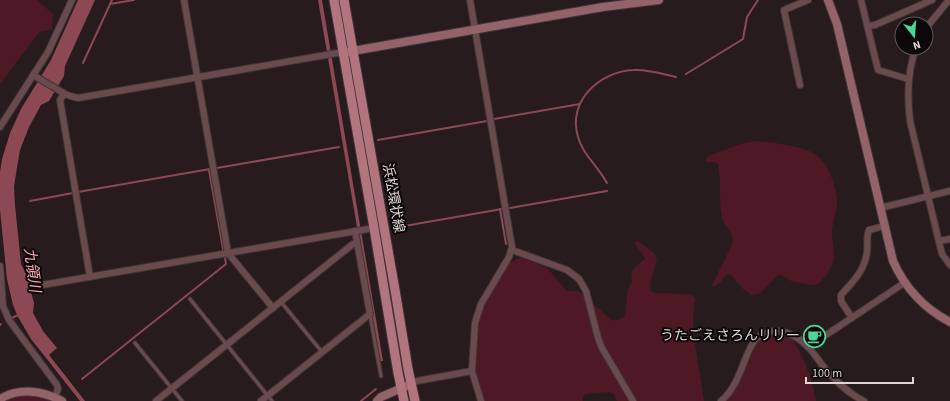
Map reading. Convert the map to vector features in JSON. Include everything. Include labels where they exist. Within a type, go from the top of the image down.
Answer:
[{"type":"main road","name":"浜松環状線","points":[[334,0],[370,229],[404,401]]},
{"type":"main road","name":"浜松環状線","points":[[344,0],[415,401]]},
{"type":"street","points":[[0,127],[35,76],[72,0]]},
{"type":"street","points":[[184,0],[228,253],[273,308]]},
{"type":"street","points":[[470,0],[512,250],[485,295],[477,313],[472,371],[481,401]]},
{"type":"street","points":[[35,76],[63,93],[74,98],[82,98],[475,29],[611,6],[659,0]]},
{"type":"street","points":[[800,84],[784,10],[808,0]]},
{"type":"street","points":[[828,0],[837,24],[893,260],[904,283],[916,297],[929,309],[950,322]]},
{"type":"street","points":[[862,0],[878,70],[908,79]]},
{"type":"street","points":[[868,26],[875,25],[932,0]]},
{"type":"street","points":[[934,18],[949,0]]},
{"type":"street","points":[[914,56],[908,79],[910,121],[942,254],[950,265]]},
{"type":"street","points":[[63,93],[60,100],[90,276]]},
{"type":"street","points":[[880,208],[950,191]]},
{"type":"street","points":[[852,318],[841,301],[841,295],[858,277],[863,268],[868,250],[867,236],[869,230],[884,226]]},
{"type":"street","points":[[42,285],[370,229]]},
{"type":"street","points":[[260,401],[370,314],[356,231]]},
{"type":"street","points":[[939,242],[950,239]]},
{"type":"street","points":[[156,401],[352,244],[357,244]]},
{"type":"street","points":[[512,250],[567,270],[579,278],[586,291],[602,348],[633,401]]},
{"type":"street","points":[[0,266],[2,298],[12,327],[57,385],[59,399],[39,392],[21,391],[0,399]]},
{"type":"street","points":[[808,347],[904,283]]},
{"type":"street","points":[[721,401],[736,384],[752,344],[762,334],[776,331],[782,331],[799,339],[808,347],[825,369],[845,389],[864,401]]},
{"type":"street","points":[[377,401],[381,397],[417,381],[472,371]]},
{"type":"lane","points":[[190,299],[272,401]]},
{"type":"lane","points":[[281,302],[322,352]]},
{"type":"lane","points":[[370,314],[381,376]]},
{"type":"lane","points":[[136,343],[182,401]]},
{"type":"shaded area","points":[[0,0],[37,0],[53,14],[52,29],[40,32],[38,34],[0,84]]},
{"type":"shaded area","points":[[78,0],[95,0],[65,66],[64,76],[49,101],[41,105],[29,127],[20,150],[14,186],[21,264],[26,274],[34,303],[33,313],[43,331],[57,348],[49,355],[85,401],[80,401],[31,339],[18,317],[13,305],[7,279],[0,210],[0,172],[2,159],[10,133],[21,109],[51,60]]},
{"type":"shaded area","points":[[318,0],[322,0],[383,361],[380,361]]},
{"type":"shaded area","points":[[756,141],[786,145],[809,151],[819,157],[827,168],[837,195],[832,230],[834,259],[829,271],[818,284],[813,285],[793,282],[781,275],[777,276],[759,294],[751,295],[743,289],[730,274],[715,286],[713,287],[712,285],[732,245],[733,240],[731,233],[722,217],[718,164],[715,162],[706,162],[705,160],[708,156],[741,144]]},
{"type":"shaded area","points":[[638,241],[654,253],[657,259],[650,284],[652,292],[689,294],[695,299],[693,319],[694,337],[704,401],[617,401],[614,394],[609,392],[586,394],[583,396],[583,401],[484,401],[476,370],[478,324],[483,305],[504,270],[510,263],[521,258],[527,259],[548,269],[567,291],[579,291],[610,319],[616,320],[625,315],[628,289],[632,282],[631,274],[635,267],[645,259],[635,244],[635,242]]},
{"type":"shaded area","points":[[776,333],[790,338],[799,350],[813,386],[816,401],[724,401],[738,385],[754,345],[763,336]]},
{"type":"shaded area","points":[[30,395],[56,401],[2,401],[7,398]]},
{"type":"waterway","points":[[83,63],[112,0]]},
{"type":"waterway","points":[[110,4],[134,0]]},
{"type":"waterway","points":[[686,74],[743,39],[747,17],[758,0]]},
{"type":"waterway","points":[[607,183],[583,149],[578,137],[576,124],[577,111],[582,100],[589,90],[598,82],[621,72],[644,70],[676,77]]},
{"type":"waterway","points":[[494,119],[580,104]]},
{"type":"waterway","points":[[378,140],[487,121]]},
{"type":"waterway","points":[[217,168],[339,147]]},
{"type":"waterway","points":[[78,192],[210,169]]},
{"type":"waterway","points":[[209,170],[223,249]]},
{"type":"waterway","points":[[510,208],[607,191]]},
{"type":"waterway","points":[[30,201],[73,193]]},
{"type":"waterway","points":[[500,209],[506,244]]},
{"type":"waterway","points":[[393,228],[502,209]]},
{"type":"waterway","points":[[82,379],[226,264],[225,258]]},
{"type":"waterway","points":[[12,318],[20,314]]},
{"type":"waterway","points":[[361,401],[376,389]]},
{"type":"place","name":"うたごえさろんリリー","points":[[815,336]]},
{"type":"water label","name":"九領川","points":[[32,270]]}]
